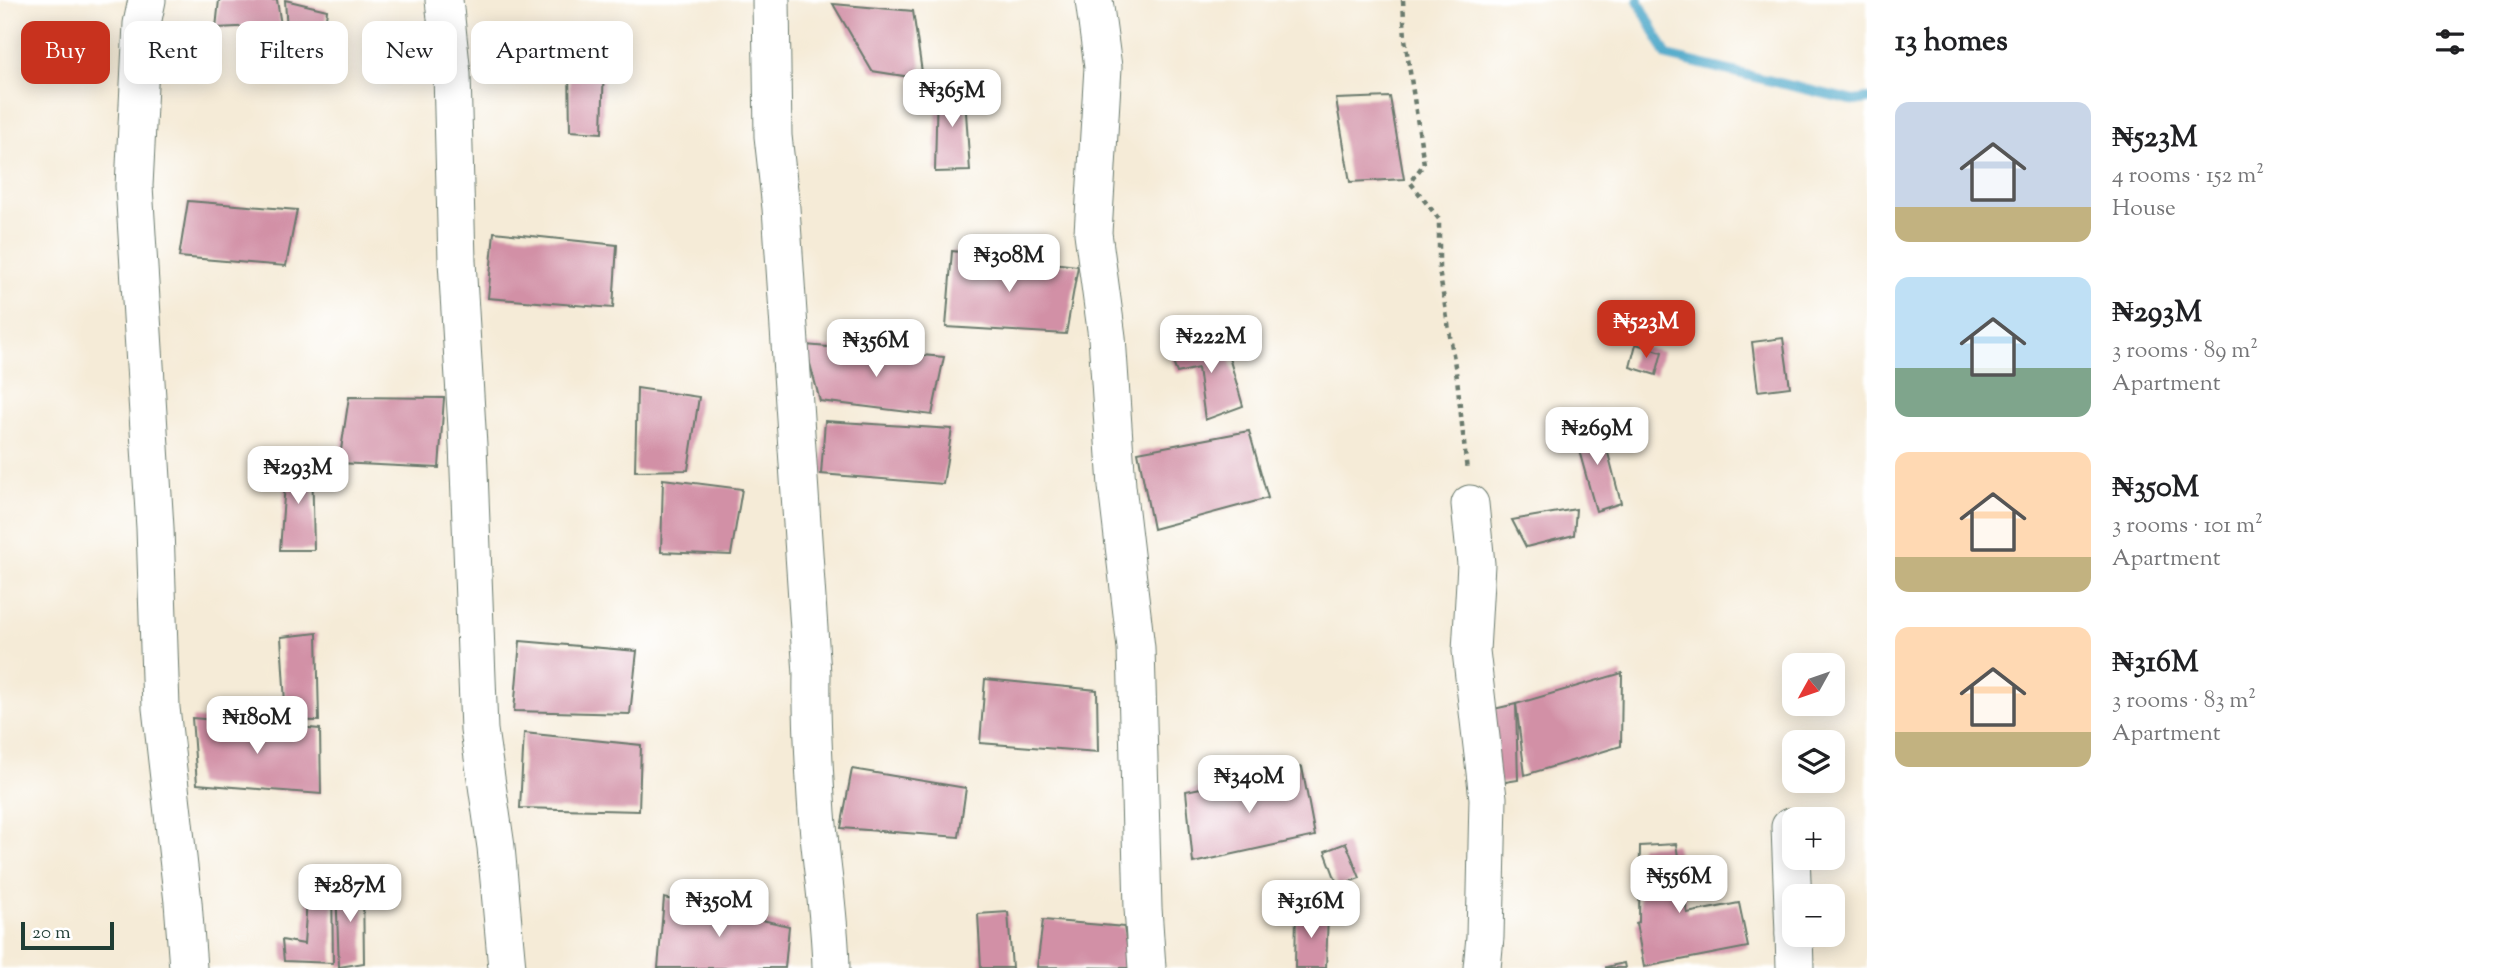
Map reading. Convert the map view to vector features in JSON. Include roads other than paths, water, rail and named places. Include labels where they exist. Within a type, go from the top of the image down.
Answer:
[{"type":"street","points":[[147,0],[142,24],[134,186],[155,528],[161,708],[188,968]]},
{"type":"street","points":[[444,0],[452,74],[457,261],[468,445],[479,730],[496,847],[507,968]]},
{"type":"street","points":[[771,0],[774,136],[812,674],[811,716],[817,811],[831,968]]},
{"type":"street","points":[[1094,0],[1103,67],[1093,233],[1107,337],[1116,476],[1136,648],[1142,895],[1147,968]]},
{"type":"street","points":[[1470,503],[1476,564],[1471,651],[1488,799],[1482,968]]},
{"type":"street","points":[[1794,947],[1795,968]]},
{"type":"waterway","points":[[1638,0],[1667,56],[1855,101],[1867,99]]}]
